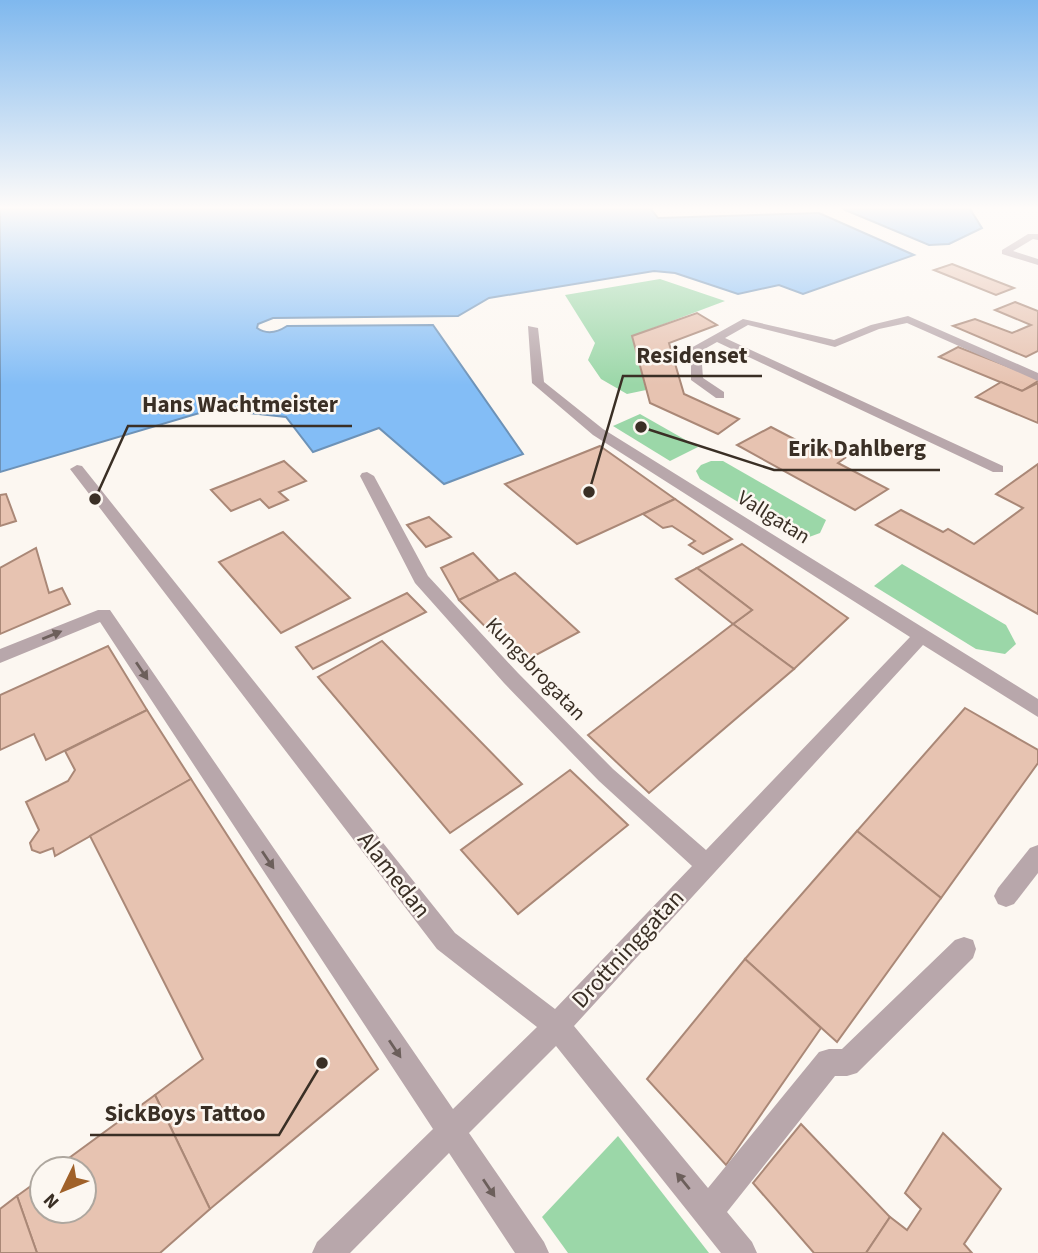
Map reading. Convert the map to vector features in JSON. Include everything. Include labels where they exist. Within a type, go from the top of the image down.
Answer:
[{"type":"street","points":[[720,395],[697,380],[695,350],[747,321],[835,344],[875,327],[908,319],[1038,377]]},
{"type":"street","name":"Vallgatan","points":[[532,328],[538,383],[598,432],[1038,709]]},
{"type":"street","points":[[718,338],[998,470]]},
{"type":"street","name":"Alamedan","points":[[77,469],[446,942],[557,1026],[741,1253]]},
{"type":"street","name":"Kungsbrogatan","points":[[367,476],[421,579],[511,678],[607,775],[707,865]]},
{"type":"street","points":[[0,656],[104,614],[533,1253]]},
{"type":"street","name":"Drottninggatan","points":[[328,1253],[557,1026],[920,637]]},
{"type":"street","points":[[1006,897],[1038,855]]},
{"type":"street","points":[[708,1212],[829,1062],[847,1063],[964,949]]},
{"type":"green space","points":[[660,279],[725,301],[632,336],[646,390],[627,394],[601,379],[588,360],[595,343],[565,295]]},
{"type":"green space","points":[[640,414],[698,447],[670,461],[613,426]]},
{"type":"green space","points":[[711,461],[723,461],[826,520],[820,533],[801,540],[700,479],[696,471],[701,465]]},
{"type":"green space","points":[[902,564],[1006,625],[1016,644],[1005,654],[976,649],[874,586]]},
{"type":"green space","points":[[618,1136],[709,1253],[568,1253],[542,1217]]},
{"type":"water","points":[[0,267],[878,267],[803,294],[779,285],[738,294],[675,273],[654,271],[489,298],[458,316],[273,318],[258,324],[257,328],[269,332],[287,326],[433,325],[523,454],[444,484],[379,428],[313,452],[286,417],[213,409],[0,472]]},
{"type":"building","points":[[961,267],[1014,288],[996,295],[934,270]]},
{"type":"building","points":[[1015,302],[1038,311],[1038,351],[1026,357],[953,326],[975,319],[1012,333],[1031,325],[995,310]]},
{"type":"building","points":[[697,313],[717,325],[669,343],[684,394],[739,419],[718,434],[650,403],[632,336]]},
{"type":"building","points":[[958,347],[1038,378],[1038,381],[1022,391],[939,357]]},
{"type":"building","points":[[1001,382],[1022,391],[1038,383],[1038,423],[976,397]]},
{"type":"building","points":[[771,427],[817,451],[824,447],[845,458],[838,463],[888,489],[855,510],[737,445]]},
{"type":"building","points":[[600,446],[675,499],[577,544],[505,484]]},
{"type":"building","points":[[284,461],[306,481],[279,492],[288,500],[269,508],[260,499],[231,511],[211,490]]},
{"type":"building","points":[[1038,464],[1038,614],[876,525],[901,510],[943,532],[948,529],[974,544],[1023,508],[996,494]]},
{"type":"building","points":[[6,494],[16,521],[0,526],[0,495]]},
{"type":"building","points":[[675,499],[732,539],[703,554],[689,545],[695,541],[672,526],[663,528],[643,514]]},
{"type":"building","points":[[429,517],[451,537],[426,547],[407,525]]},
{"type":"building","points":[[283,532],[350,598],[281,633],[219,562]]},
{"type":"building","points":[[742,544],[848,618],[794,669],[733,624],[752,610],[697,568]]},
{"type":"building","points":[[36,548],[49,593],[62,588],[70,604],[0,634],[0,568]]},
{"type":"building","points":[[473,553],[499,581],[459,600],[441,568]]},
{"type":"building","points":[[697,568],[752,610],[733,624],[676,579]]},
{"type":"building","points":[[515,573],[579,632],[521,663],[459,600]]},
{"type":"building","points":[[407,593],[426,612],[313,669],[296,647]]},
{"type":"building","points":[[733,624],[794,669],[649,793],[588,735]]},
{"type":"building","points":[[382,641],[522,784],[450,833],[318,677]]},
{"type":"building","points":[[108,646],[147,710],[46,760],[34,734],[0,750],[0,695]]},
{"type":"building","points":[[965,708],[1038,750],[1038,763],[941,898],[857,831]]},
{"type":"building","points":[[147,710],[191,779],[55,856],[53,848],[40,853],[32,850],[30,843],[39,830],[26,802],[68,781],[75,770],[65,751]]},
{"type":"building","points":[[570,770],[628,825],[518,914],[461,850]]},
{"type":"building","points":[[191,779],[378,1069],[210,1209],[155,1095],[203,1059],[90,836]]},
{"type":"building","points":[[857,831],[941,898],[837,1042],[745,959]]},
{"type":"building","points":[[745,959],[821,1028],[726,1165],[647,1079]]},
{"type":"building","points":[[155,1095],[210,1209],[160,1253],[37,1253],[17,1196],[28,1188],[28,1225],[98,1225],[98,1155],[73,1155]]},
{"type":"building","points":[[801,1124],[890,1217],[866,1253],[814,1253],[753,1183]]},
{"type":"building","points":[[943,1133],[1001,1189],[964,1244],[972,1253],[866,1253],[890,1217],[907,1230],[921,1209],[905,1193]]},
{"type":"building","points":[[17,1196],[37,1253],[0,1253],[0,1209]]},
{"type":"place","name":"Erik Dahlberg","points":[[641,427]]},
{"type":"place","name":"Residenset","points":[[589,492]]},
{"type":"place","name":"Hans Wachtmeister","points":[[95,499]]},
{"type":"place","name":"SickBoys Tattoo","points":[[322,1063]]}]
